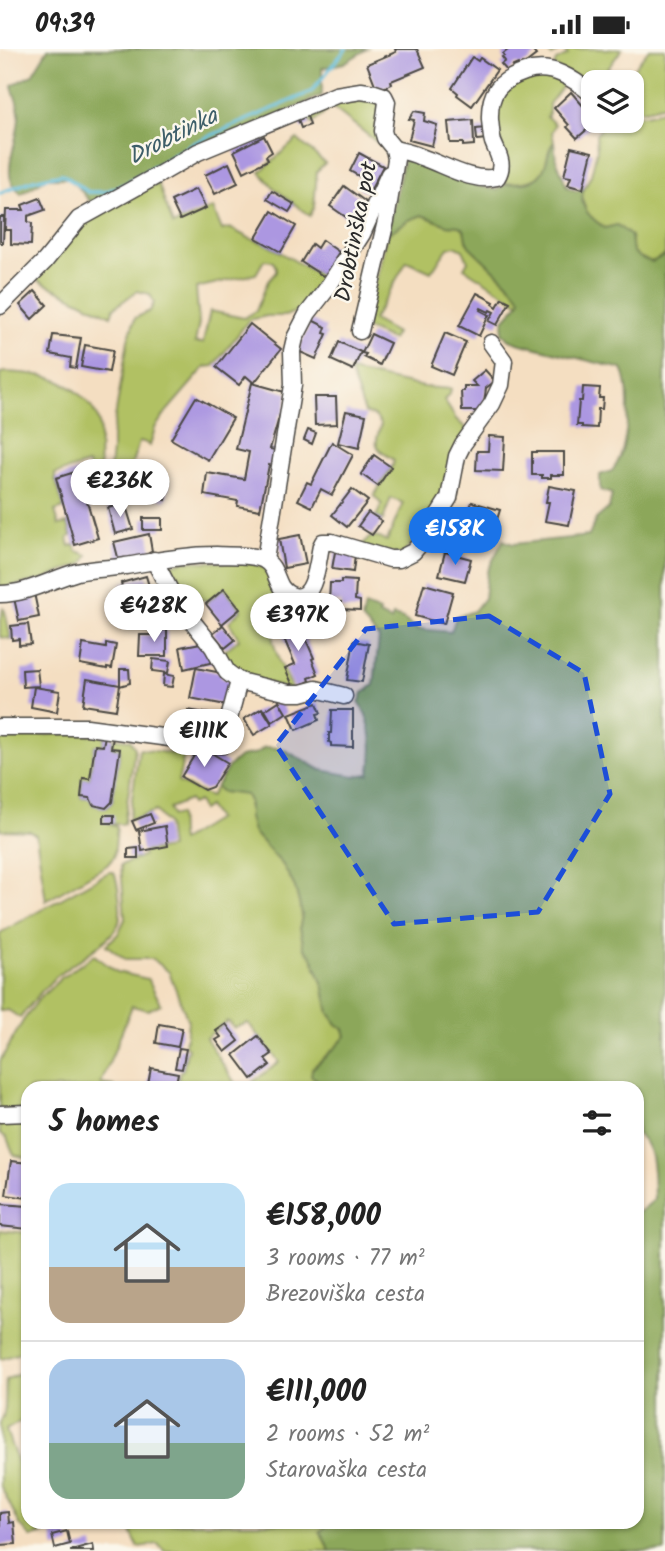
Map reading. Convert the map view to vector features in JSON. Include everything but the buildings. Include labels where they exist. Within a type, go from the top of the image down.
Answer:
[{"type":"street","points":[[265,560],[293,385],[292,351],[295,338],[308,313],[362,234],[395,154],[421,156],[477,177],[497,177],[502,163],[492,139],[490,106],[496,89],[506,80],[542,68],[563,74],[581,86]]},
{"type":"street","name":"Drobtinška pot","points":[[0,306],[45,261],[79,219],[91,211],[198,152],[336,95],[361,91],[384,96],[387,102],[383,131],[395,154],[386,221],[360,331]]},
{"type":"street","points":[[0,594],[38,587],[78,572],[188,555],[265,560],[273,568],[281,587],[287,593],[298,597],[310,591],[323,542],[332,542],[390,559],[399,559],[413,552],[449,498],[457,456],[492,404],[501,385],[503,361],[491,343]]},
{"type":"street","points":[[154,561],[175,600],[213,647],[226,672],[239,681],[289,693],[316,689],[344,696]]},
{"type":"street","points":[[0,727],[87,727],[222,745],[239,681]]},
{"type":"street","points":[[0,1114],[21,1113]]},
{"type":"highlighted area","points":[[489,616],[584,673],[610,794],[538,912],[394,924],[276,745],[366,629]]},
{"type":"green space","points":[[48,49],[367,49],[344,63],[322,68],[322,95],[93,205],[68,178],[47,178],[21,194],[11,180],[10,166],[19,113],[12,85],[32,75]]},
{"type":"green space","points":[[543,49],[563,49],[552,56]]},
{"type":"green space","points":[[563,49],[622,49],[607,70],[581,70],[581,82],[554,66],[556,61],[568,55]]},
{"type":"green space","points":[[649,49],[665,49],[665,105],[644,110],[644,70],[632,70]]},
{"type":"green space","points":[[540,71],[566,82],[549,104],[547,117],[555,124],[552,132],[554,142],[540,175],[530,181],[504,183],[509,166],[493,120],[504,86]]},
{"type":"green space","points":[[381,101],[378,143],[332,107],[312,124],[307,115],[332,102]]},
{"type":"green space","points":[[665,110],[665,255],[652,262],[633,252],[630,236],[617,225],[605,228],[588,216],[581,195],[591,175],[598,133],[644,133],[645,115]]},
{"type":"green space","points":[[297,139],[325,163],[317,171],[314,207],[310,216],[274,188],[260,172]]},
{"type":"green space","points":[[554,142],[556,159],[567,187],[576,191],[584,189],[582,201],[591,216],[605,228],[617,225],[631,236],[633,252],[641,258],[652,262],[665,255],[665,1551],[330,1551],[320,1531],[323,1529],[644,1529],[644,1208],[654,1200],[650,1155],[644,1141],[644,1081],[318,1081],[311,1076],[312,1069],[346,1036],[344,1029],[329,1013],[324,988],[312,957],[304,948],[300,927],[302,914],[295,887],[283,865],[253,832],[246,795],[222,792],[216,787],[229,766],[240,757],[257,753],[265,747],[281,748],[321,770],[354,776],[369,774],[372,753],[370,732],[366,714],[359,703],[363,693],[374,685],[379,638],[362,619],[365,606],[380,612],[379,615],[391,621],[393,616],[403,619],[417,629],[451,632],[456,617],[474,611],[484,598],[487,572],[503,540],[513,544],[589,536],[596,519],[609,508],[612,494],[600,490],[600,475],[614,468],[625,437],[628,400],[622,369],[521,344],[502,333],[504,320],[521,298],[469,246],[464,229],[460,226],[447,225],[422,215],[387,234],[404,158],[478,186],[497,190],[507,184],[529,182],[538,177],[544,169]]},
{"type":"green space","points":[[158,183],[173,225],[213,208],[222,230],[230,228],[266,244],[329,281],[306,310],[285,316],[249,320],[214,366],[205,367],[167,411],[155,428],[150,446],[139,442],[127,487],[110,468],[112,436],[128,340],[135,318],[150,311],[154,303],[150,294],[137,291],[114,308],[111,316],[36,278],[83,221]],"holes":[[[264,260],[273,261],[276,272],[268,281],[256,311],[244,318],[210,311],[203,343],[195,343],[199,323],[196,288],[256,274]]]},
{"type":"green space","points":[[422,215],[464,229],[469,246],[517,292],[521,298],[519,303],[464,268],[468,261],[463,250],[455,246],[448,248],[431,272],[407,261],[373,320],[396,333],[392,340],[365,328],[387,234]]},
{"type":"green space","points":[[350,371],[424,387],[451,389],[444,400],[456,419],[468,430],[442,504],[402,555],[361,547],[372,537],[387,541],[403,503],[391,498],[383,520],[376,516],[382,505],[374,496],[394,460],[377,446],[381,424],[375,416],[365,413]]},
{"type":"green space","points":[[0,373],[36,374],[54,379],[68,386],[87,402],[99,423],[99,463],[102,476],[121,502],[100,506],[88,464],[55,474],[64,508],[55,511],[59,525],[68,523],[70,546],[74,545],[77,551],[88,555],[83,564],[41,580],[0,588]]},
{"type":"green space","points":[[185,561],[252,563],[265,568],[278,592],[273,641],[291,690],[239,674],[221,654],[239,639],[229,622],[241,610],[224,589],[208,601],[197,598],[168,568],[168,565]]},
{"type":"green space","points":[[3,608],[5,611],[11,639],[0,637]]},
{"type":"green space","points":[[0,733],[105,736],[103,746],[95,745],[90,779],[83,779],[81,797],[90,798],[93,805],[106,808],[112,802],[120,749],[111,748],[113,738],[130,740],[135,748],[124,824],[108,824],[117,827],[114,857],[107,865],[46,901],[36,835],[30,831],[0,830]]},
{"type":"green space","points":[[139,749],[184,755],[178,782],[210,797],[216,787],[223,792],[246,794],[253,832],[283,865],[295,887],[302,914],[300,927],[304,948],[312,957],[324,988],[329,1013],[344,1029],[346,1036],[312,1068],[319,1081],[254,1081],[279,1062],[248,1023],[234,1028],[227,1021],[206,1038],[234,1081],[178,1081],[188,1048],[185,1046],[188,1021],[169,972],[153,959],[125,959],[106,945],[118,934],[125,919],[121,865],[143,856],[144,852],[170,848],[167,824],[156,811],[129,820]],"holes":[[[189,800],[191,804],[198,801],[202,810],[208,806],[217,819],[181,841],[179,814],[172,816],[169,808]]]},
{"type":"green space","points":[[109,872],[114,872],[116,876],[120,907],[118,925],[113,932],[51,982],[20,1018],[8,1010],[0,1011],[0,933]]},
{"type":"green space","points":[[94,955],[117,972],[148,979],[161,1004],[148,1010],[132,1006],[102,1081],[21,1081],[21,1109],[0,1110],[0,1061],[38,1000],[61,978]]},
{"type":"green space","points":[[21,1116],[21,1156],[14,1155],[7,1138],[0,1133],[0,1118]]},
{"type":"green space","points":[[0,1230],[21,1232],[21,1352],[0,1359]]},
{"type":"green space","points":[[21,1372],[21,1421],[6,1430],[21,1473],[21,1526],[0,1485],[0,1424],[5,1408],[6,1380]]},
{"type":"green space","points":[[24,1529],[57,1529],[31,1537]]},
{"type":"green space","points":[[130,1529],[324,1529],[320,1532],[330,1551],[164,1551],[158,1544],[138,1547]]},
{"type":"waterway","name":"Drobtinka","points":[[0,193],[34,180],[62,174],[88,192],[105,192],[126,184],[194,143],[311,92],[346,49]]}]
